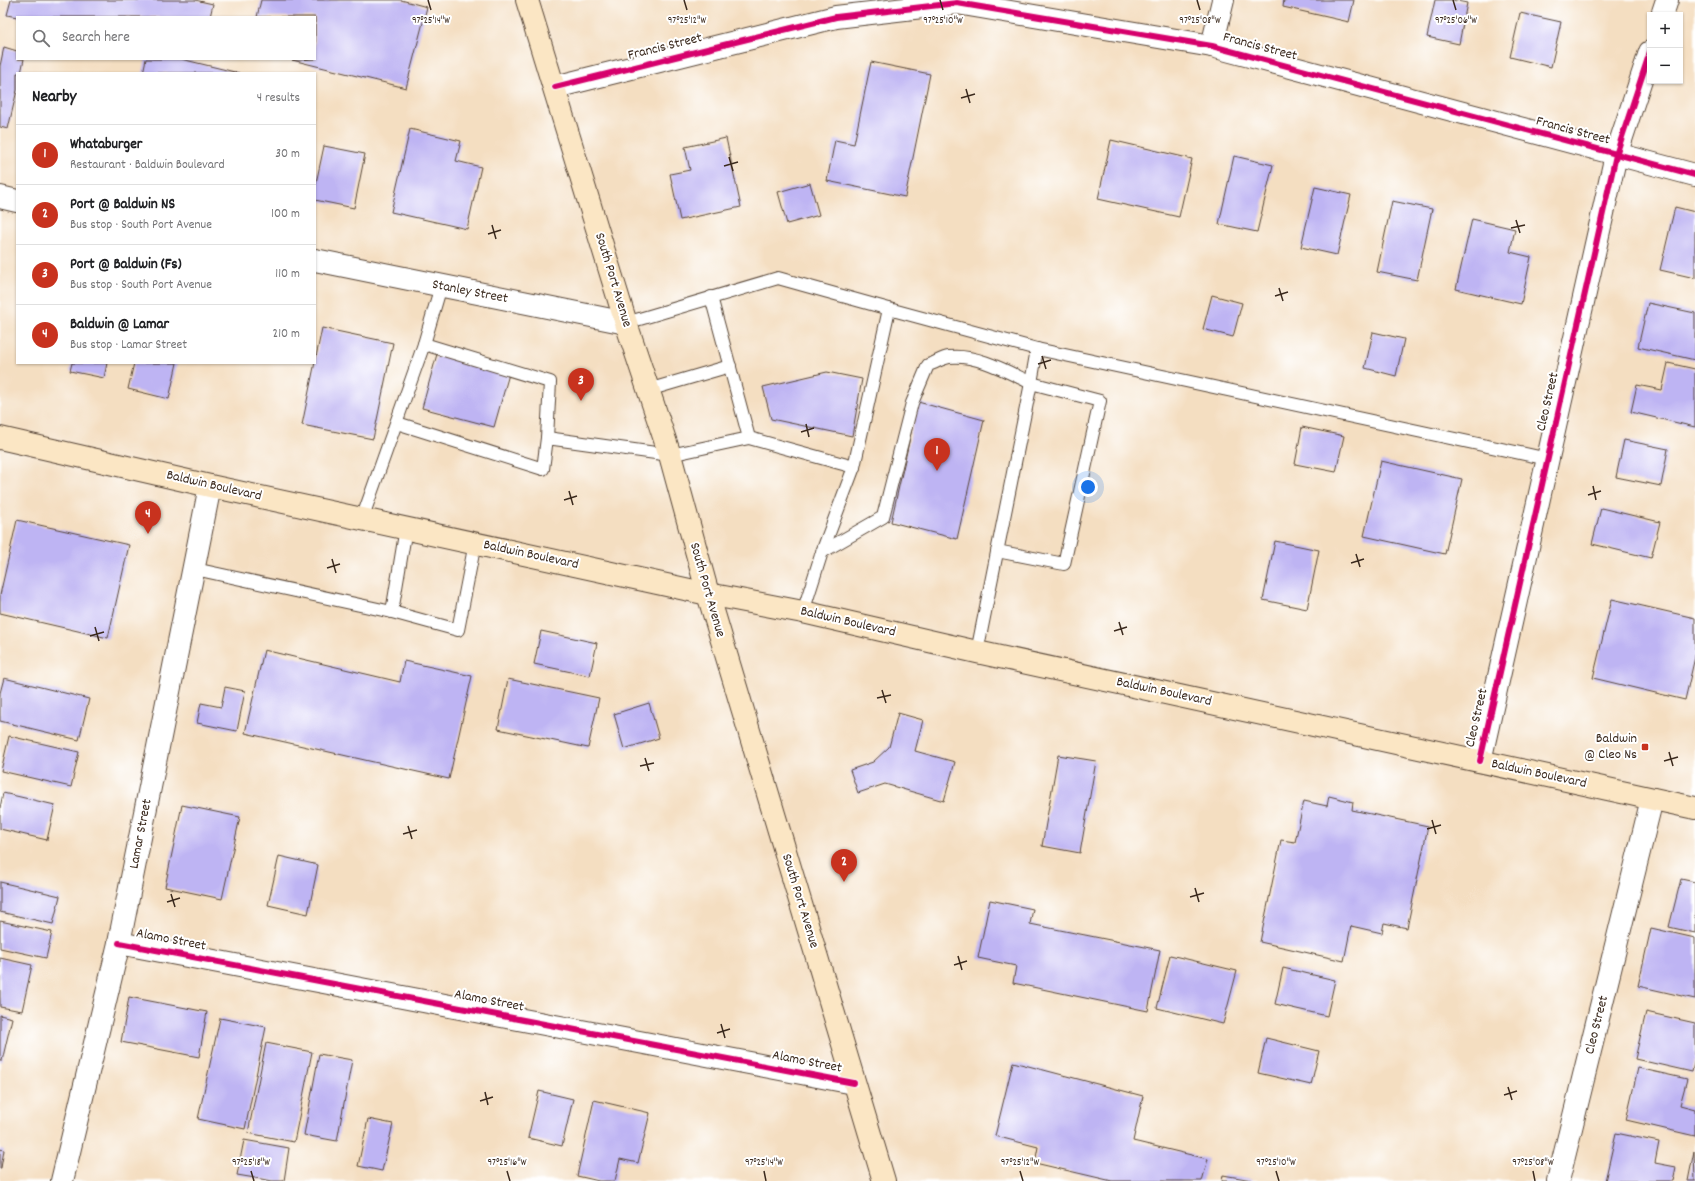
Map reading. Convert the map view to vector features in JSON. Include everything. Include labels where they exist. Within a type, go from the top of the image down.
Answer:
[{"type":"main road","name":"South Port Avenue","points":[[528,0],[626,322],[670,455],[708,594],[884,1181]]},
{"type":"main road","name":"Baldwin Boulevard","points":[[0,438],[210,486],[708,594],[803,612],[977,652],[1695,808]]},
{"type":"street","points":[[1212,46],[1223,0]]},
{"type":"street","points":[[1663,12],[1667,0]]},
{"type":"street","name":"Francis Street","points":[[555,87],[836,17],[957,3],[1212,46],[1695,175]]},
{"type":"street","name":"Cleo Street","points":[[1480,761],[1616,155],[1647,61]]},
{"type":"street","points":[[0,197],[16,201]]},
{"type":"street","name":"Stanley Street","points":[[316,260],[626,322]]},
{"type":"street","name":"Lamar Street","points":[[62,1181],[119,943],[195,569],[210,486]]},
{"type":"street","name":"Cleo Street","points":[[1558,1181],[1652,799]]},
{"type":"street","name":"Alamo Street","points":[[119,943],[854,1083]]},
{"type":"lane","points":[[626,322],[778,278],[1037,349],[1548,459]]},
{"type":"lane","points":[[362,519],[397,424],[424,344],[441,286]]},
{"type":"lane","points":[[711,298],[749,438]]},
{"type":"lane","points":[[803,612],[822,552],[854,467],[889,309]]},
{"type":"lane","points":[[397,424],[543,469],[547,438],[550,382],[424,344]]},
{"type":"lane","points":[[977,652],[1032,383],[1037,349]]},
{"type":"lane","points":[[822,552],[883,517],[912,403],[928,365],[948,357],[970,357],[1032,383],[1100,401],[1064,564],[997,551]]},
{"type":"lane","points":[[648,390],[730,366]]},
{"type":"lane","points":[[547,438],[670,455],[749,438],[854,467]]},
{"type":"lane","points":[[392,612],[406,528]]},
{"type":"lane","points":[[195,569],[392,612],[458,630],[475,543]]},
{"type":"building","points":[[11,0],[195,0],[213,4],[210,16],[16,17],[7,15]]},
{"type":"building","points":[[261,0],[401,0],[427,7],[406,88],[292,60],[316,60],[316,16],[257,16]]},
{"type":"building","points":[[1284,0],[1354,0],[1349,22],[1283,7]]},
{"type":"building","points":[[1435,0],[1452,0],[1467,3],[1459,44],[1427,37]]},
{"type":"building","points":[[1520,13],[1561,22],[1551,67],[1510,57]]},
{"type":"building","points":[[4,47],[16,51],[16,60],[24,60],[21,72],[16,72],[16,94],[8,129],[0,127],[0,66]]},
{"type":"building","points":[[146,60],[185,60],[235,72],[143,72]]},
{"type":"building","points":[[871,62],[930,74],[905,197],[827,181],[835,140],[854,144]]},
{"type":"building","points":[[410,129],[461,141],[456,161],[481,167],[467,229],[391,212]]},
{"type":"building","points":[[726,138],[741,207],[680,220],[670,174],[690,170],[685,147]]},
{"type":"building","points":[[1111,140],[1192,159],[1179,217],[1098,199]]},
{"type":"building","points":[[324,146],[365,154],[354,208],[316,200],[316,183]]},
{"type":"building","points":[[1234,156],[1273,165],[1257,232],[1219,224]]},
{"type":"building","points":[[810,183],[819,215],[787,224],[778,192]]},
{"type":"building","points":[[1315,187],[1351,195],[1337,255],[1301,247]]},
{"type":"building","points":[[1392,201],[1432,209],[1417,280],[1377,272]]},
{"type":"building","points":[[1675,207],[1695,212],[1695,278],[1660,270]]},
{"type":"building","points":[[1472,219],[1515,229],[1510,252],[1531,257],[1521,304],[1456,289]]},
{"type":"building","points":[[1212,295],[1242,303],[1233,337],[1203,329]]},
{"type":"building","points":[[1648,303],[1695,313],[1695,360],[1638,347]]},
{"type":"building","points":[[322,328],[393,343],[373,439],[302,425],[315,364],[316,364]]},
{"type":"building","points":[[1373,332],[1404,339],[1396,376],[1365,368]]},
{"type":"building","points":[[437,354],[509,374],[494,427],[422,408]]},
{"type":"building","points":[[1668,363],[1695,369],[1695,427],[1631,412],[1637,385],[1662,390]]},
{"type":"building","points":[[72,364],[107,364],[104,378],[70,371]]},
{"type":"building","points":[[134,364],[177,364],[169,399],[128,389]]},
{"type":"building","points":[[827,372],[862,379],[852,436],[771,419],[763,387]]},
{"type":"building","points":[[918,402],[984,420],[957,539],[891,522]]},
{"type":"building","points":[[1302,427],[1344,436],[1336,472],[1295,464]]},
{"type":"building","points":[[1624,440],[1668,449],[1661,486],[1616,477]]},
{"type":"building","points":[[1381,461],[1462,479],[1445,554],[1364,536]]},
{"type":"building","points":[[1601,508],[1660,522],[1651,558],[1592,544]]},
{"type":"building","points":[[17,520],[129,545],[108,638],[0,613],[0,595]]},
{"type":"building","points":[[1275,541],[1319,550],[1307,609],[1263,600]]},
{"type":"building","points":[[1612,599],[1695,618],[1695,657],[1685,700],[1593,678]]},
{"type":"building","points":[[541,631],[597,643],[590,676],[534,664]]},
{"type":"building","points":[[264,650],[400,682],[404,661],[472,676],[449,779],[245,733]]},
{"type":"building","points":[[4,678],[89,699],[79,740],[0,721],[0,693]]},
{"type":"building","points":[[508,679],[599,698],[588,748],[498,729]]},
{"type":"building","points":[[225,687],[245,691],[237,731],[197,723],[201,703],[221,707]]},
{"type":"building","points":[[649,703],[659,738],[624,749],[614,714]]},
{"type":"building","points":[[898,713],[923,720],[915,751],[955,762],[944,801],[885,784],[858,793],[850,770],[873,762],[889,747]]},
{"type":"building","points":[[9,736],[79,752],[71,787],[1,771]]},
{"type":"building","points":[[1058,755],[1096,761],[1080,853],[1042,846]]},
{"type":"building","points":[[3,793],[55,805],[47,840],[0,829],[0,808]]},
{"type":"building","points":[[1329,796],[1353,802],[1352,810],[1428,826],[1407,928],[1384,923],[1382,933],[1351,926],[1344,961],[1260,942],[1281,840],[1295,842],[1304,801],[1327,806]]},
{"type":"building","points":[[182,805],[240,817],[222,899],[165,887]]},
{"type":"building","points":[[279,856],[318,865],[308,914],[268,905]]},
{"type":"building","points":[[1681,879],[1695,882],[1695,933],[1669,927]]},
{"type":"building","points":[[0,882],[60,896],[53,924],[0,912]]},
{"type":"building","points":[[990,900],[1033,909],[1030,924],[1160,950],[1148,1011],[1013,983],[1016,966],[978,958]]},
{"type":"building","points":[[0,921],[52,932],[46,958],[0,948]]},
{"type":"building","points":[[1651,928],[1695,938],[1695,999],[1638,986]]},
{"type":"building","points":[[1170,955],[1237,971],[1223,1024],[1157,1008]]},
{"type":"building","points":[[0,958],[32,965],[22,1011],[0,1007]]},
{"type":"building","points":[[1283,968],[1335,980],[1327,1016],[1275,1004]]},
{"type":"building","points":[[129,997],[207,1012],[199,1057],[121,1042]]},
{"type":"building","points":[[1646,1012],[1695,1023],[1695,1059],[1692,1072],[1635,1059]]},
{"type":"building","points":[[0,1015],[12,1018],[2,1061],[0,1061]]},
{"type":"building","points":[[220,1018],[266,1027],[245,1129],[198,1119]]},
{"type":"building","points":[[1266,1038],[1319,1051],[1311,1085],[1258,1073]]},
{"type":"building","points":[[266,1043],[312,1052],[294,1142],[248,1133]]},
{"type":"building","points":[[319,1054],[352,1060],[337,1141],[304,1135]]},
{"type":"building","points":[[1013,1062],[1143,1096],[1133,1141],[1208,1159],[1202,1181],[1112,1181],[1035,1163],[1038,1147],[995,1136]]},
{"type":"building","points":[[1638,1068],[1687,1079],[1680,1105],[1695,1109],[1695,1136],[1626,1120]]},
{"type":"building","points":[[539,1091],[573,1099],[562,1146],[528,1138]]},
{"type":"building","points":[[594,1100],[650,1113],[638,1163],[620,1159],[615,1181],[599,1181],[577,1176]]},
{"type":"building","points":[[368,1119],[393,1124],[382,1171],[358,1166]]},
{"type":"building","points":[[1616,1133],[1659,1142],[1655,1163],[1676,1167],[1673,1181],[1605,1181]]},
{"type":"building","points":[[244,1140],[289,1148],[284,1181],[273,1181],[237,1175]]},
{"type":"building","points":[[0,1149],[4,1150],[1,1168],[0,1168]]},
{"type":"building","points":[[1694,1151],[1695,1181],[1688,1181]]},
{"type":"building","points":[[1223,1175],[1252,1180],[1252,1181],[1222,1181]]},
{"type":"cycle path","points":[[555,87],[836,17],[957,3],[1212,46],[1695,175]]},
{"type":"cycle path","points":[[1480,761],[1616,155],[1647,61]]},
{"type":"cycle path","points":[[119,943],[854,1083]]},
{"type":"place","name":"Port @ Baldwin (Fs)","points":[[581,401]]},
{"type":"place","name":"Whataburger","points":[[937,471]]},
{"type":"place","name":"Baldwin @ Lamar","points":[[148,534]]},
{"type":"place","name":"Baldwin @ Cleo Ns","points":[[1645,747]]},
{"type":"place","name":"Port @ Baldwin NS","points":[[844,882]]}]
